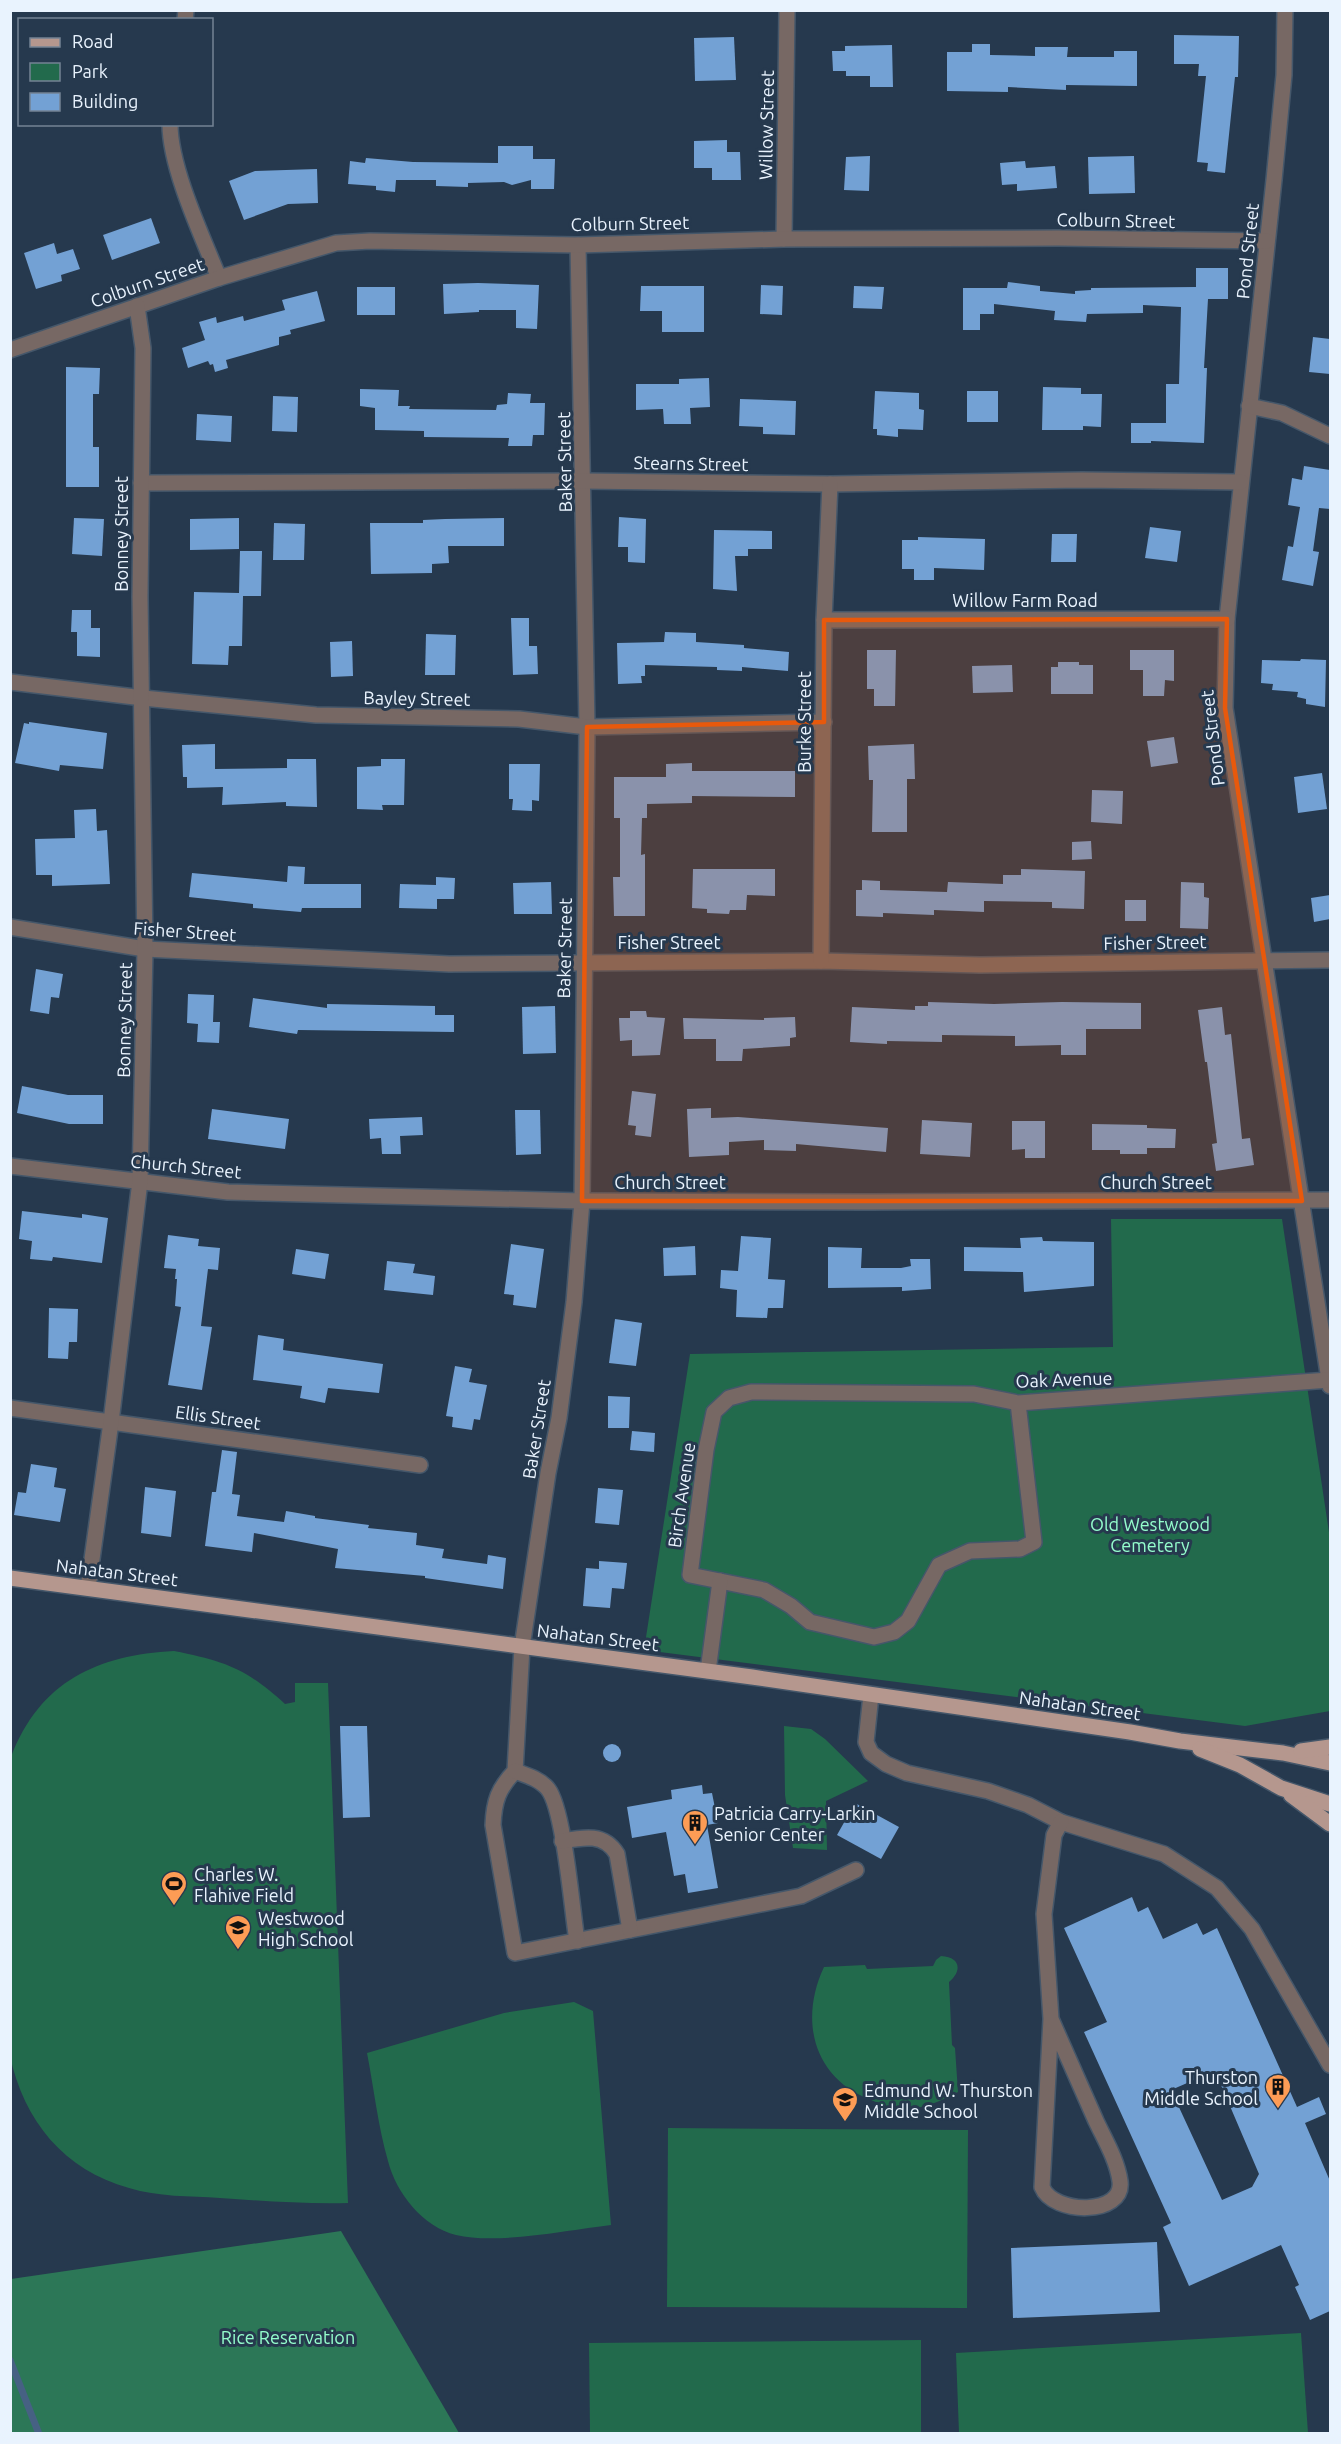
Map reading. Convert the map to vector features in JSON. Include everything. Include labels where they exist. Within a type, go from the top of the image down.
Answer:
[{"type":"main road","name":"Nahatan Street","points":[[10,1578],[708,1671],[1180,1741],[1283,1753],[1330,1763]]},
{"type":"main road","name":"Nahatan Street","points":[[1180,1741],[1240,1765],[1281,1788],[1330,1804]]},
{"type":"main road","points":[[1283,1753],[1330,1747]]},
{"type":"main road","points":[[1281,1788],[1330,1824]]},
{"type":"street","name":"Willow Street","points":[[784,239],[787,10]]},
{"type":"street","name":"Pond Street","points":[[1285,10],[1284,75],[1227,619],[1225,708],[1330,1383]]},
{"type":"street","points":[[170,126],[170,141],[188,199],[219,278]]},
{"type":"street","name":"Colburn Street","points":[[10,350],[219,278],[336,243],[370,241],[579,245],[784,239],[1070,238],[1267,241]]},
{"type":"street","name":"Baker Street","points":[[515,1770],[522,1647],[548,1473],[559,1418],[574,1302],[582,1201],[587,727],[579,245]]},
{"type":"street","name":"Bonney Street","points":[[88,1588],[140,1181],[145,949],[140,597],[143,348],[137,306]]},
{"type":"street","points":[[1249,406],[1282,413],[1330,436]]},
{"type":"street","name":"Stearns Street","points":[[141,483],[584,481],[830,484],[1082,480],[1241,482]]},
{"type":"street","name":"Burke Street","points":[[820,961],[824,620],[830,484]]},
{"type":"street","name":"Willow Farm Road","points":[[824,620],[1227,619]]},
{"type":"street","name":"Bayley Street","points":[[10,682],[316,715],[519,719],[587,727],[824,722]]},
{"type":"street","name":"Fisher Street","points":[[10,927],[145,949],[448,964],[584,961],[820,961],[981,965],[1330,960]]},
{"type":"street","name":"Church Street","points":[[10,1166],[228,1192],[582,1201],[1330,1200]]},
{"type":"street","name":"Oak Avenue","points":[[729,1398],[751,1392],[919,1393],[974,1394],[1018,1403],[1330,1383]]},
{"type":"street","name":"Birch Avenue","points":[[720,1581],[690,1575],[714,1412],[729,1398]]},
{"type":"street","points":[[708,1671],[720,1581],[765,1590],[810,1622],[874,1637],[894,1632],[908,1621],[939,1565],[970,1551],[1020,1549],[1034,1542],[1018,1403]]},
{"type":"street","name":"Ellis Street","points":[[10,1408],[420,1465]]},
{"type":"street","points":[[871,1695],[866,1742],[871,1753],[886,1764],[907,1773],[988,1791],[1029,1805],[1061,1822],[1164,1854],[1216,1888],[1252,1929],[1330,2065]]},
{"type":"street","points":[[577,1941],[558,1809],[548,1789],[535,1779],[515,1770],[504,1783],[494,1804],[493,1825],[515,1953],[577,1941],[801,1896],[856,1870]]},
{"type":"street","points":[[1051,2019],[1113,2158],[1120,2182],[1119,2193],[1112,2202],[1096,2206],[1071,2207],[1055,2202],[1045,2195],[1042,2187],[1051,2019],[1044,1914],[1054,1835],[1061,1822]]},
{"type":"street","points":[[562,1841],[589,1836],[610,1843],[617,1854],[630,1930]]},
{"type":"highlighted area","points":[[1227,619],[1225,708],[1302,1201],[582,1201],[587,727],[824,722],[824,620]]},
{"type":"green space","name":"Old Westwood Cemetery","points":[[1111,1219],[1282,1219],[1330,1539],[1330,1711],[1245,1726],[644,1650],[690,1354],[1113,1347]]},
{"type":"green space","name":"Charles W. Flahive Field","points":[[174,1651],[222,1663],[247,1674],[285,1704],[295,1702],[295,1683],[328,1683],[348,2203],[163,2195],[140,2191],[106,2180],[85,2169],[50,2140],[25,2102],[16,2080],[10,2056],[11,1757],[23,1731],[38,1709],[55,1691],[75,1677],[97,1666],[121,1659]]},
{"type":"green space","points":[[784,1726],[811,1729],[825,1739],[868,1781],[826,1801],[827,1850],[793,1848],[785,1795]]},
{"type":"green space","points":[[941,1956],[953,1959],[957,1965],[956,1973],[949,1982],[952,2045],[955,2048],[958,2092],[927,2106],[902,2109],[879,2103],[851,2090],[824,2062],[816,2045],[813,2007],[816,1987],[824,1967],[865,1965],[867,1969],[933,1966]]},
{"type":"green space","points":[[574,2002],[593,2011],[611,2225],[512,2238],[473,2238],[456,2235],[433,2225],[422,2217],[404,2196],[392,2173],[381,2134],[367,2053],[504,2013]]},
{"type":"green space","points":[[668,2128],[968,2130],[967,2308],[667,2307]]},
{"type":"green space","name":"Rice Reservation","points":[[341,2231],[459,2433],[11,2433],[11,2279]]},
{"type":"green space","points":[[1301,2333],[1308,2433],[959,2433],[956,2353]]},
{"type":"green space","points":[[921,2340],[921,2433],[590,2433],[589,2343]]},
{"type":"building","points":[[1174,35],[1239,36],[1238,77],[1235,77],[1225,173],[1207,171],[1208,163],[1197,162],[1206,76],[1198,76],[1199,64],[1174,64]]},
{"type":"building","points":[[734,37],[736,80],[695,81],[694,38]]},
{"type":"building","points":[[972,44],[990,44],[990,55],[1035,56],[1035,47],[1068,47],[1067,57],[1114,57],[1114,51],[1137,51],[1137,86],[1066,85],[1066,90],[1008,87],[1008,92],[947,91],[947,52],[972,52]]},
{"type":"building","points":[[892,45],[893,87],[870,87],[870,76],[846,76],[846,71],[833,71],[832,51],[845,51],[845,46]]},
{"type":"building","points":[[727,140],[727,152],[740,152],[741,180],[712,180],[712,168],[694,168],[694,141]]},
{"type":"building","points":[[498,146],[533,146],[533,159],[555,159],[554,189],[531,189],[531,180],[512,185],[504,182],[468,183],[468,187],[436,186],[436,180],[396,180],[395,192],[376,190],[376,186],[348,184],[350,161],[365,163],[366,158],[413,162],[498,163]]},
{"type":"building","points":[[870,156],[869,191],[844,190],[846,157]]},
{"type":"building","points":[[1134,156],[1135,193],[1089,194],[1088,157]]},
{"type":"building","points":[[1025,161],[1026,168],[1055,166],[1057,188],[1017,191],[1017,184],[1002,185],[1000,163]]},
{"type":"building","points":[[317,169],[318,203],[288,204],[244,220],[229,181],[255,171]]},
{"type":"building","points":[[151,218],[160,243],[112,260],[103,235]]},
{"type":"building","points":[[54,243],[57,254],[73,249],[80,269],[61,275],[62,281],[36,289],[24,253]]},
{"type":"building","points":[[1196,268],[1228,268],[1228,299],[1208,299],[1204,368],[1207,368],[1204,443],[1151,441],[1151,443],[1131,443],[1131,423],[1166,423],[1166,384],[1179,384],[1181,307],[1143,305],[1143,313],[1087,314],[1086,322],[1054,320],[1055,311],[994,304],[994,314],[980,314],[980,330],[963,330],[963,288],[1007,288],[1008,282],[1040,286],[1040,291],[1075,294],[1075,291],[1091,290],[1091,288],[1196,287]]},
{"type":"building","points":[[443,284],[539,285],[537,329],[516,328],[516,310],[479,310],[479,312],[444,314]]},
{"type":"building","points":[[761,285],[783,286],[782,315],[760,314]]},
{"type":"building","points":[[641,286],[704,286],[704,332],[662,332],[662,311],[640,311]]},
{"type":"building","points":[[854,286],[884,287],[882,309],[853,308]]},
{"type":"building","points":[[357,287],[395,287],[395,315],[357,315]]},
{"type":"building","points":[[317,291],[325,321],[290,330],[291,334],[279,337],[279,345],[226,360],[228,368],[215,372],[213,364],[210,365],[208,361],[188,368],[182,348],[205,340],[199,322],[216,317],[217,323],[243,316],[244,321],[285,310],[282,300]]},
{"type":"building","points":[[1313,337],[1330,339],[1330,374],[1309,372]]},
{"type":"building","points":[[66,367],[100,368],[99,394],[93,394],[93,447],[99,447],[99,487],[66,487]]},
{"type":"building","points":[[709,378],[710,407],[690,408],[691,424],[664,424],[663,409],[636,410],[636,384],[679,384],[679,379]]},
{"type":"building","points":[[1043,387],[1081,388],[1081,394],[1102,394],[1101,427],[1083,426],[1083,430],[1042,430]]},
{"type":"building","points":[[360,389],[399,390],[398,406],[410,406],[409,409],[496,410],[497,405],[507,404],[508,393],[531,394],[530,403],[545,403],[544,435],[533,435],[532,446],[508,446],[509,438],[424,437],[424,431],[375,430],[375,408],[360,406]]},
{"type":"building","points":[[875,391],[919,393],[919,409],[924,410],[923,430],[898,429],[898,437],[877,435],[877,429],[873,429]]},
{"type":"building","points":[[967,391],[998,391],[998,422],[967,422]]},
{"type":"building","points":[[273,396],[298,397],[297,432],[272,431]]},
{"type":"building","points":[[740,399],[796,401],[795,435],[763,434],[763,427],[739,426]]},
{"type":"building","points":[[197,414],[232,416],[231,442],[196,440]]},
{"type":"building","points":[[1304,466],[1330,470],[1330,509],[1319,508],[1313,551],[1319,552],[1313,586],[1282,580],[1288,546],[1293,547],[1300,507],[1288,505],[1292,478],[1302,480]]},
{"type":"building","points":[[619,517],[646,519],[645,563],[628,562],[628,547],[618,547]]},
{"type":"building","points":[[74,518],[104,519],[102,556],[72,554]]},
{"type":"building","points":[[239,518],[239,549],[190,550],[190,519]]},
{"type":"building","points":[[504,518],[504,546],[448,546],[449,563],[432,564],[432,573],[371,574],[370,523],[423,523],[423,520]]},
{"type":"building","points":[[274,523],[305,524],[304,560],[273,560]]},
{"type":"building","points":[[1150,527],[1181,531],[1177,562],[1145,558]]},
{"type":"building","points":[[714,530],[772,531],[772,549],[748,549],[748,556],[735,556],[737,591],[713,589]]},
{"type":"building","points":[[1052,534],[1077,534],[1076,562],[1051,562]]},
{"type":"building","points":[[918,537],[985,539],[984,570],[934,568],[934,580],[914,580],[914,569],[902,569],[902,540],[918,540]]},
{"type":"building","points":[[240,551],[262,551],[261,596],[243,596],[242,646],[229,646],[228,665],[192,664],[194,592],[239,593]]},
{"type":"building","points":[[72,610],[91,610],[91,628],[100,628],[100,657],[77,656],[77,632],[71,632]]},
{"type":"building","points":[[511,618],[529,618],[529,646],[537,646],[538,674],[513,675]]},
{"type":"building","points":[[665,632],[696,633],[696,642],[744,645],[744,648],[789,652],[788,671],[742,667],[742,671],[717,670],[717,667],[645,665],[645,676],[641,676],[642,683],[618,684],[617,643],[664,642]]},
{"type":"building","points":[[426,634],[456,635],[455,675],[425,675]]},
{"type":"building","points":[[352,641],[353,676],[331,677],[330,642]]},
{"type":"building","points":[[867,650],[896,650],[895,706],[874,706],[874,689],[867,689]]},
{"type":"building","points":[[1130,650],[1174,650],[1174,681],[1165,680],[1164,696],[1143,696],[1143,670],[1130,670]]},
{"type":"building","points":[[1301,659],[1326,660],[1325,707],[1306,704],[1306,699],[1297,697],[1298,692],[1272,690],[1273,684],[1261,683],[1262,660],[1300,661]]},
{"type":"building","points":[[1058,662],[1093,665],[1093,694],[1051,694],[1051,667],[1058,667]]},
{"type":"building","points":[[1012,665],[1013,692],[973,693],[972,666]]},
{"type":"building","points":[[29,722],[107,733],[103,769],[60,765],[59,771],[15,763],[24,723],[29,724]]},
{"type":"building","points":[[1174,737],[1178,763],[1151,767],[1147,741]]},
{"type":"building","points":[[215,744],[215,769],[287,768],[287,759],[316,759],[317,807],[286,806],[286,802],[222,805],[223,787],[187,788],[187,777],[183,777],[182,745]]},
{"type":"building","points":[[914,744],[915,779],[907,779],[907,832],[872,832],[873,780],[869,780],[868,746]]},
{"type":"building","points":[[381,759],[405,759],[404,805],[382,805],[383,810],[357,809],[357,767],[381,766]]},
{"type":"building","points":[[692,763],[692,771],[795,771],[795,797],[692,796],[692,803],[647,804],[647,818],[642,818],[641,855],[645,854],[645,916],[614,916],[613,877],[620,877],[620,818],[614,818],[614,777],[666,777],[666,764]]},
{"type":"building","points":[[509,764],[540,764],[539,801],[532,800],[532,811],[512,810],[513,799],[509,799]]},
{"type":"building","points":[[1322,773],[1327,809],[1298,813],[1294,777]]},
{"type":"building","points":[[1092,790],[1123,791],[1122,824],[1091,822]]},
{"type":"building","points":[[96,809],[97,831],[107,830],[110,884],[52,886],[52,875],[36,875],[35,839],[75,838],[74,810]]},
{"type":"building","points":[[1091,841],[1092,859],[1072,860],[1072,842]]},
{"type":"building","points":[[288,866],[305,867],[304,884],[361,884],[361,908],[302,908],[301,912],[253,908],[253,904],[189,897],[192,873],[287,882]]},
{"type":"building","points":[[693,869],[775,869],[775,896],[747,895],[746,910],[730,910],[729,914],[707,913],[707,909],[692,908]]},
{"type":"building","points":[[1021,869],[1085,871],[1084,909],[1052,908],[1052,902],[984,901],[984,912],[934,910],[934,915],[883,913],[883,917],[856,916],[856,890],[862,890],[862,880],[880,881],[880,890],[947,892],[948,882],[1003,884],[1003,875],[1021,875]]},
{"type":"building","points":[[436,877],[455,878],[454,899],[437,899],[437,909],[399,908],[400,884],[436,885]]},
{"type":"building","points":[[551,882],[552,914],[514,914],[513,883]]},
{"type":"building","points":[[1181,882],[1204,883],[1204,897],[1209,898],[1208,929],[1180,928]]},
{"type":"building","points":[[1330,895],[1330,919],[1314,922],[1311,898]]},
{"type":"building","points":[[1125,900],[1146,900],[1146,921],[1125,921]]},
{"type":"building","points":[[36,969],[63,974],[59,998],[51,997],[49,1014],[30,1011]]},
{"type":"building","points":[[188,994],[214,995],[213,1022],[220,1022],[219,1043],[197,1042],[198,1024],[187,1023]]},
{"type":"building","points":[[253,998],[327,1008],[327,1004],[435,1006],[435,1015],[454,1015],[454,1032],[298,1030],[297,1034],[249,1027]]},
{"type":"building","points":[[928,1002],[1141,1003],[1141,1029],[1086,1029],[1086,1055],[1061,1055],[1061,1045],[1015,1046],[1015,1036],[942,1035],[942,1042],[887,1041],[887,1044],[850,1042],[852,1007],[915,1010],[915,1006],[928,1006]]},
{"type":"building","points":[[555,1006],[556,1053],[523,1054],[522,1007]]},
{"type":"building","points":[[1222,1007],[1225,1035],[1231,1034],[1242,1139],[1250,1138],[1254,1165],[1216,1171],[1212,1144],[1217,1143],[1198,1010]]},
{"type":"building","points":[[630,1011],[646,1011],[647,1017],[665,1018],[660,1055],[632,1056],[632,1040],[620,1041],[619,1018],[630,1018]]},
{"type":"building","points":[[795,1017],[796,1037],[790,1038],[790,1046],[743,1049],[742,1061],[716,1061],[716,1039],[684,1039],[683,1018],[764,1020],[764,1018]]},
{"type":"building","points":[[22,1086],[68,1095],[103,1095],[103,1124],[69,1124],[17,1113]]},
{"type":"building","points":[[632,1091],[656,1094],[651,1137],[635,1135],[636,1126],[628,1125]]},
{"type":"building","points":[[711,1108],[711,1118],[738,1117],[888,1128],[886,1152],[796,1144],[796,1151],[764,1150],[764,1140],[729,1142],[729,1155],[689,1157],[687,1109]]},
{"type":"building","points":[[212,1109],[289,1119],[285,1149],[208,1139]]},
{"type":"building","points":[[515,1110],[540,1110],[541,1154],[516,1155]]},
{"type":"building","points":[[422,1117],[423,1135],[400,1136],[401,1154],[382,1154],[381,1138],[370,1139],[369,1119]]},
{"type":"building","points":[[922,1120],[972,1123],[970,1157],[920,1154]]},
{"type":"building","points":[[1012,1121],[1045,1121],[1045,1158],[1025,1158],[1025,1149],[1012,1150]]},
{"type":"building","points":[[1092,1124],[1147,1125],[1147,1128],[1176,1129],[1175,1148],[1147,1148],[1147,1154],[1120,1154],[1120,1150],[1092,1150]]},
{"type":"building","points":[[22,1211],[82,1218],[82,1214],[108,1218],[102,1263],[53,1257],[52,1261],[30,1259],[32,1241],[19,1239]]},
{"type":"building","points":[[168,1235],[199,1239],[198,1246],[220,1248],[218,1270],[208,1269],[201,1326],[212,1327],[202,1390],[168,1385],[181,1307],[175,1306],[176,1269],[164,1268]]},
{"type":"building","points":[[741,1236],[771,1238],[768,1279],[785,1280],[783,1308],[768,1308],[767,1318],[736,1317],[737,1290],[720,1288],[721,1270],[738,1271]]},
{"type":"building","points":[[1042,1237],[1043,1241],[1094,1242],[1094,1286],[1024,1292],[1023,1272],[964,1271],[964,1247],[1021,1248],[1020,1238]]},
{"type":"building","points":[[511,1244],[544,1249],[536,1308],[513,1305],[514,1295],[504,1294]]},
{"type":"building","points":[[695,1246],[696,1275],[664,1276],[663,1248]]},
{"type":"building","points":[[828,1247],[862,1248],[861,1268],[901,1268],[911,1266],[910,1259],[930,1259],[931,1289],[902,1291],[902,1287],[828,1288]]},
{"type":"building","points":[[296,1249],[329,1254],[325,1279],[292,1274]]},
{"type":"building","points":[[387,1261],[415,1264],[413,1273],[435,1276],[433,1295],[384,1290]]},
{"type":"building","points":[[49,1308],[78,1309],[77,1342],[69,1342],[68,1359],[48,1358]]},
{"type":"building","points":[[615,1319],[642,1323],[636,1366],[609,1363]]},
{"type":"building","points":[[258,1335],[284,1339],[283,1350],[383,1364],[379,1393],[328,1388],[325,1403],[300,1398],[302,1386],[253,1380]]},
{"type":"building","points":[[455,1366],[472,1369],[469,1382],[487,1385],[480,1420],[474,1419],[472,1430],[452,1427],[453,1417],[446,1416]]},
{"type":"building","points":[[608,1396],[630,1397],[629,1428],[608,1428]]},
{"type":"building","points":[[632,1431],[655,1433],[654,1452],[630,1450]]},
{"type":"building","points":[[222,1450],[237,1452],[232,1494],[240,1495],[237,1516],[284,1522],[286,1511],[315,1516],[315,1518],[369,1525],[368,1528],[417,1533],[416,1545],[444,1549],[442,1558],[487,1564],[488,1555],[506,1558],[503,1589],[425,1578],[425,1576],[335,1568],[338,1549],[254,1533],[252,1552],[205,1546],[212,1492],[216,1492]]},
{"type":"building","points":[[31,1464],[57,1468],[54,1487],[66,1489],[60,1522],[14,1515],[18,1492],[26,1493]]},
{"type":"building","points":[[145,1487],[176,1491],[171,1537],[141,1533]]},
{"type":"building","points":[[598,1488],[623,1490],[619,1525],[595,1523]]},
{"type":"building","points":[[599,1561],[627,1563],[624,1589],[612,1588],[610,1608],[583,1606],[586,1568],[599,1569]]},
{"type":"building","points":[[340,1726],[367,1726],[370,1817],[343,1818]]},
{"type":"building","points":[[608,1744],[616,1744],[621,1749],[619,1760],[608,1762],[603,1757],[603,1749]]},
{"type":"building","name":"Patricia Carry-Larkin Senior Center","points":[[702,1785],[703,1794],[712,1793],[718,1823],[707,1825],[718,1888],[688,1893],[685,1874],[674,1876],[666,1832],[632,1838],[627,1807],[672,1799],[671,1790]]},
{"type":"building","points":[[855,1803],[899,1827],[881,1859],[837,1835]]},
{"type":"building","name":"Thurston Middle School","points":[[1132,1897],[1138,1912],[1148,1907],[1163,1939],[1197,1923],[1203,1935],[1217,1928],[1297,2107],[1319,2097],[1326,2114],[1305,2123],[1330,2181],[1330,2311],[1310,2320],[1295,2287],[1299,2285],[1281,2245],[1189,2286],[1163,2227],[1171,2223],[1084,2032],[1107,2022],[1064,1928]],"holes":[[[1215,2071],[1259,2174],[1252,2187],[1222,2200],[1171,2090]]]},
{"type":"building","points":[[1157,2242],[1160,2312],[1013,2318],[1011,2248]]},
{"type":"waterway","points":[[10,2360],[39,2434]]},
{"type":"place","name":"Patricia Carry-Larkin Senior Center","points":[[695,1846]]},
{"type":"place","name":"Charles W. Flahive Field","points":[[174,1907]]},
{"type":"place","name":"Westwood High School","points":[[238,1951]]},
{"type":"place","name":"Thurston Middle School","points":[[1278,2110]]},
{"type":"place","name":"Edmund W. Thurston Middle School","points":[[845,2123]]}]
